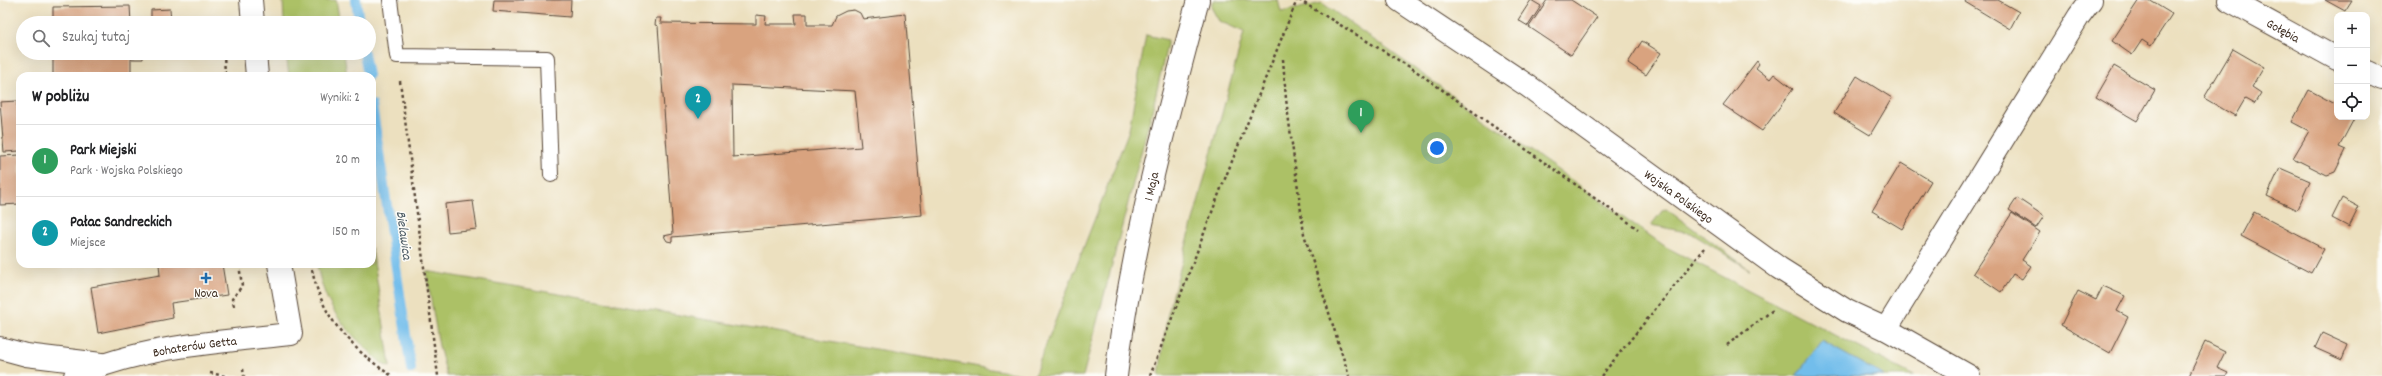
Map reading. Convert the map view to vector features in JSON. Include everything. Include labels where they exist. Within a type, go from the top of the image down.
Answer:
[{"type":"street","points":[[251,0],[252,16]]},
{"type":"street","name":"1 Maja","points":[[1116,376],[1125,305],[1138,238],[1198,0]]},
{"type":"street","name":"Wojska Polskiego","points":[[1399,0],[1528,86],[1779,268],[1847,311],[1886,329],[1969,376]]},
{"type":"street","points":[[1886,329],[2079,16],[2091,0]]},
{"type":"street","name":"Gołębia","points":[[2229,0],[2334,57]]},
{"type":"street","points":[[255,60],[256,72]]},
{"type":"street","points":[[2370,73],[2382,79]]},
{"type":"street","name":"Bohaterów Getta","points":[[75,376],[101,364],[191,344],[290,334],[280,268]]},
{"type":"street","name":"Bohaterów Getta","points":[[0,348],[26,355],[101,364]]},
{"type":"lane","points":[[390,0],[397,56],[547,58],[551,175]]},
{"type":"path","points":[[1150,376],[1220,191],[1298,0],[1413,69],[1638,229]]},
{"type":"path","points":[[397,56],[438,376]]},
{"type":"path","points":[[1283,59],[1286,99],[1304,234],[1349,376]]},
{"type":"path","points":[[224,60],[225,72]]},
{"type":"path","points":[[1601,376],[1705,248]]},
{"type":"path","points":[[234,306],[232,298],[242,286],[240,268]]},
{"type":"path","points":[[312,268],[316,290],[332,322],[379,368],[392,376]]},
{"type":"path","points":[[1727,345],[1773,310]]},
{"type":"path","points":[[243,369],[244,376]]},
{"type":"path","points":[[204,374],[225,376]]},
{"type":"green space","points":[[283,0],[336,0],[339,16],[284,16]]},
{"type":"green space","points":[[1213,0],[1278,0],[1281,12],[1322,3],[1666,247],[1914,376],[1159,376],[1167,317],[1244,32],[1219,21],[1211,7]]},
{"type":"green space","points":[[1146,35],[1168,40],[1154,103],[1083,376],[1034,376],[1129,130]]},
{"type":"green space","points":[[287,60],[345,60],[346,72],[288,72]]},
{"type":"green space","points":[[1666,209],[1749,269],[1691,233],[1651,225],[1663,210]]},
{"type":"green space","points":[[318,268],[375,268],[390,367],[378,360],[341,321],[334,312],[320,278]]},
{"type":"green space","points":[[426,271],[1031,376],[447,376],[439,346]]},
{"type":"water","points":[[1822,341],[1884,376],[1796,376]]},
{"type":"building","points":[[494,0],[571,0],[570,17],[493,11]]},
{"type":"building","points":[[1531,0],[1541,6],[1528,26],[1518,20]]},
{"type":"building","points":[[1547,0],[1571,0],[1597,17],[1571,55],[1529,27]]},
{"type":"building","points":[[1966,0],[1998,0],[2019,12],[2010,29],[1965,2]]},
{"type":"building","points":[[2139,0],[2149,0],[2172,14],[2151,46],[2142,40],[2132,55],[2112,41]]},
{"type":"building","points":[[2325,0],[2352,0],[2345,11]]},
{"type":"building","points":[[130,6],[131,16],[53,16],[53,7]]},
{"type":"building","points":[[170,9],[170,16],[151,16],[151,10]]},
{"type":"building","points":[[854,10],[860,13],[863,19],[905,14],[922,215],[672,237],[672,242],[667,241],[664,236],[673,234],[658,26],[655,25],[656,18],[661,18],[660,23],[756,24],[756,15],[766,16],[765,24],[796,24],[795,14],[807,14],[807,25],[832,25],[836,16],[846,11]],"holes":[[[732,85],[855,91],[861,147],[733,157]]]},
{"type":"building","points":[[1642,41],[1661,53],[1646,75],[1628,63]]},
{"type":"building","points":[[2233,49],[2264,67],[2252,87],[2261,93],[2254,104],[2245,99],[2235,116],[2204,98]]},
{"type":"building","points":[[53,60],[131,60],[131,72],[53,72]]},
{"type":"building","points":[[1757,61],[1759,64],[1756,68],[1770,79],[1774,74],[1793,89],[1762,131],[1723,105]]},
{"type":"building","points":[[2114,66],[2155,90],[2137,121],[2096,97]]},
{"type":"building","points":[[1857,76],[1892,98],[1870,135],[1834,113]]},
{"type":"building","points":[[2309,90],[2334,103],[2334,120],[2353,120],[2339,147],[2346,150],[2335,172],[2327,175],[2293,158],[2309,131],[2292,122]]},
{"type":"building","points":[[16,101],[16,151],[4,152],[0,102]]},
{"type":"building","points":[[16,155],[16,204],[0,205],[0,156]]},
{"type":"building","points":[[1901,163],[1931,181],[1902,229],[1872,211]]},
{"type":"building","points":[[2280,168],[2310,181],[2297,210],[2267,196]]},
{"type":"building","points":[[2017,198],[2044,216],[2036,228],[2009,210]]},
{"type":"building","points":[[2342,198],[2359,207],[2349,227],[2332,218]]},
{"type":"building","points":[[473,201],[477,229],[448,232],[445,204]]},
{"type":"building","points":[[2254,212],[2324,249],[2311,273],[2241,236]]},
{"type":"building","points":[[2012,213],[2040,232],[2022,260],[2031,266],[2022,279],[2013,274],[2001,292],[1973,273]]},
{"type":"building","points":[[159,268],[223,268],[227,295],[171,303],[173,318],[98,333],[91,287],[160,275]]},
{"type":"building","points":[[2103,286],[2125,296],[2117,311],[2128,317],[2110,353],[2061,325],[2078,291],[2096,300]]},
{"type":"building","points":[[2322,333],[2348,345],[2342,360],[2315,348]]},
{"type":"building","points":[[2205,342],[2225,352],[2217,368],[2228,373],[2226,376],[2189,376]]},
{"type":"waterway","name":"Bielawica","points":[[356,0],[358,16]]},
{"type":"waterway","name":"Bielawica","points":[[365,60],[367,72]]},
{"type":"waterway","name":"Bielawica","points":[[376,132],[411,369]]},
{"type":"place","name":"Pałac Sandreckich","points":[[698,119]]},
{"type":"place","name":"Park Miejski","points":[[1361,133]]},
{"type":"place","name":"Nova","points":[[206,278]]}]
